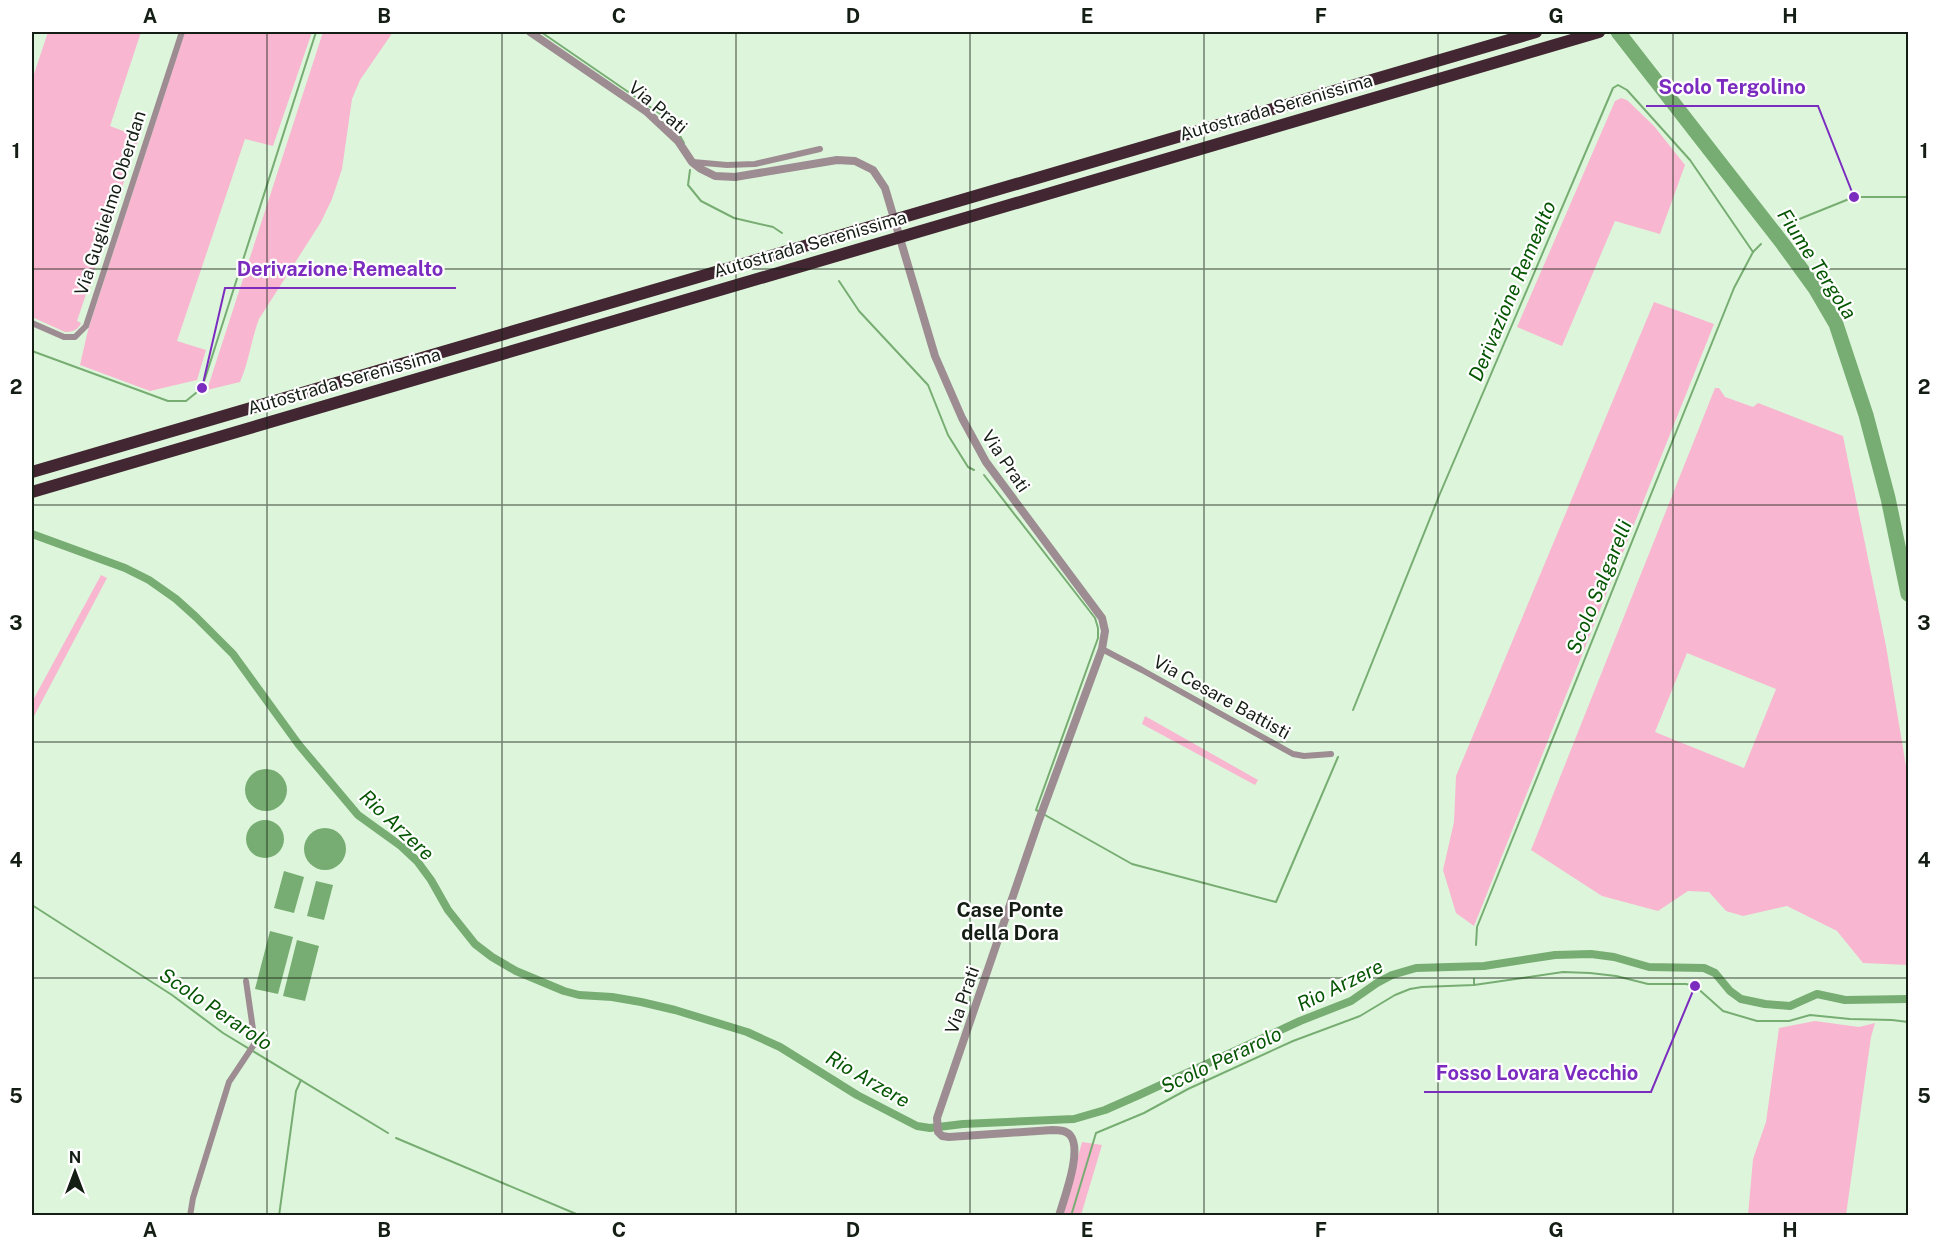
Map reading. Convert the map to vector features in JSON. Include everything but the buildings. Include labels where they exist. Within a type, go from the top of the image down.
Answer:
[{"type":"highway","name":"Autostrada Serenissima","points":[[32,492],[1599,32]]},
{"type":"highway","name":"Autostrada Serenissima","points":[[32,472],[1530,33]]},
{"type":"street","name":"Via Guglielmo Oberdan","points":[[32,323],[64,337],[75,337],[86,326],[182,32]]},
{"type":"street","name":"Via Prati","points":[[530,32],[647,112],[678,141],[692,162],[715,176],[735,177],[837,160],[855,161],[873,170],[885,189],[935,356],[962,418],[986,462],[1102,618],[1105,631],[1102,649],[1036,831],[937,1127],[942,1136],[949,1137],[1052,1130],[1067,1133],[1074,1143],[1075,1156],[1059,1215]]},
{"type":"street","points":[[692,162],[727,165],[755,164],[820,149]]},
{"type":"street","name":"Via Cesare Battisti","points":[[1102,649],[1293,753],[1304,756],[1331,754]]},
{"type":"street","points":[[190,1215],[193,1198],[229,1082],[255,1043],[246,981]]},
{"type":"shaded area","points":[[48,32],[141,32],[110,126],[139,137],[77,321],[81,323],[77,329],[68,332],[32,317],[32,80]]},
{"type":"shaded area","points":[[185,32],[312,32],[273,146],[245,139],[177,341],[206,350],[197,380],[150,391],[80,365],[88,330]]},
{"type":"shaded area","points":[[323,32],[393,32],[360,80],[352,99],[342,169],[332,199],[321,222],[259,319],[240,382],[207,390]]},
{"type":"shaded area","points":[[1621,98],[1627,100],[1654,126],[1685,165],[1660,234],[1615,221],[1562,346],[1517,327],[1615,101]]},
{"type":"shaded area","points":[[1654,302],[1714,324],[1474,926],[1456,913],[1443,870],[1454,822],[1456,776]]},
{"type":"shaded area","points":[[1715,388],[1719,388],[1725,397],[1753,407],[1758,403],[1843,436],[1886,646],[1908,778],[1908,965],[1863,963],[1837,931],[1787,906],[1743,916],[1726,911],[1709,892],[1688,891],[1658,911],[1602,896],[1531,850]],"holes":[[[1687,653],[1776,689],[1744,768],[1655,732]]]},
{"type":"shaded area","points":[[101,575],[107,578],[32,720],[32,702]]},
{"type":"shaded area","points":[[1145,716],[1258,780],[1255,785],[1142,724]]},
{"type":"shaded area","points":[[266,769],[274,770],[281,775],[286,782],[286,798],[281,805],[274,810],[266,811],[258,810],[251,805],[246,798],[245,790],[246,782],[251,775],[258,770]]},
{"type":"shaded area","points":[[265,820],[278,826],[284,839],[278,852],[265,858],[252,852],[246,839],[252,826]]},
{"type":"shaded area","points":[[325,828],[333,829],[340,834],[345,841],[345,857],[340,864],[333,869],[325,870],[317,869],[310,864],[305,857],[304,849],[305,841],[310,834],[317,829]]},
{"type":"shaded area","points":[[284,871],[304,877],[294,913],[274,908]]},
{"type":"shaded area","points":[[316,881],[333,885],[324,920],[307,916]]},
{"type":"shaded area","points":[[270,931],[293,937],[278,994],[255,989]]},
{"type":"shaded area","points":[[297,940],[319,946],[305,1001],[283,996]]},
{"type":"shaded area","points":[[1815,1021],[1859,1027],[1875,1023],[1871,1037],[1846,1215],[1748,1215],[1753,1159],[1766,1122],[1779,1028]]},
{"type":"shaded area","points":[[1082,1142],[1102,1145],[1081,1215],[1062,1216]]},
{"type":"waterway","name":"Derivazione Remealto","points":[[32,351],[168,401],[186,401],[202,388],[316,32]]},
{"type":"waterway","name":"Derivazione Remealto","points":[[541,32],[672,122],[684,143]]},
{"type":"waterway","name":"Fiume Tergola","points":[[1618,32],[1783,244],[1815,288],[1836,324],[1866,415],[1888,498],[1908,594]]},
{"type":"waterway","name":"Derivazione Remealto","points":[[1353,710],[1439,496],[1613,88],[1618,85],[1627,90],[1690,160],[1753,252]]},
{"type":"waterway","name":"Derivazione Remealto","points":[[690,170],[688,185],[701,201],[734,218],[773,227],[782,233]]},
{"type":"waterway","points":[[1787,224],[1854,197],[1908,197]]},
{"type":"waterway","name":"Scolo Salgarelli","points":[[1476,945],[1477,927],[1734,288],[1753,252],[1761,244]]},
{"type":"waterway","name":"Derivazione Remealto","points":[[839,281],[859,311],[928,385],[948,435],[968,467],[974,470]]},
{"type":"waterway","name":"Derivazione Remealto","points":[[984,475],[1095,618],[1098,628],[1098,638],[1036,810],[1038,811]]},
{"type":"waterway","name":"Rio Arzere","points":[[32,534],[125,568],[149,580],[196,617],[233,654],[299,745],[358,815],[401,846],[417,861],[448,910],[475,944],[492,957],[516,971],[564,991],[579,995],[641,1002],[747,1032],[780,1047],[857,1095],[917,1126],[930,1128],[963,1124],[1074,1119],[1105,1110],[1300,1021],[1351,1001],[1392,975],[1416,968],[1484,966],[1555,955],[1591,954],[1614,957],[1649,967],[1704,968],[1715,973],[1730,991],[1741,999],[1765,1004],[1790,1006],[1817,994],[1845,1000],[1908,999]]},
{"type":"waterway","name":"Derivazione Remealto","points":[[1045,815],[1132,864],[1276,902],[1338,757]]},
{"type":"waterway","name":"Scolo Perarolo","points":[[32,905],[172,995],[223,1033],[388,1133]]},
{"type":"waterway","name":"Scolo Perarolo","points":[[1071,1216],[1096,1133],[1144,1113],[1188,1089],[1293,1041],[1360,1016],[1395,995],[1410,989],[1474,985],[1563,972],[1590,973],[1616,976],[1648,984],[1695,986],[1723,1011],[1757,1021],[1789,1021],[1810,1015],[1908,1022]]},
{"type":"waterway","name":"Scolo Salgarelli","points":[[1474,979],[1474,985]]},
{"type":"waterway","points":[[279,1216],[296,1091],[301,1080]]},
{"type":"waterway","name":"Scolo Perarolo","points":[[396,1138],[581,1216]]},
{"type":"place","name":"Scolo Tergolino","points":[[1854,197]]},
{"type":"place","name":"Derivazione Remealto","points":[[202,388]]},
{"type":"place","name":"Fosso Lovara Vecchio","points":[[1695,986]]},
{"type":"district","name":"Case Ponte della Dora","points":[[1010,922]]}]
